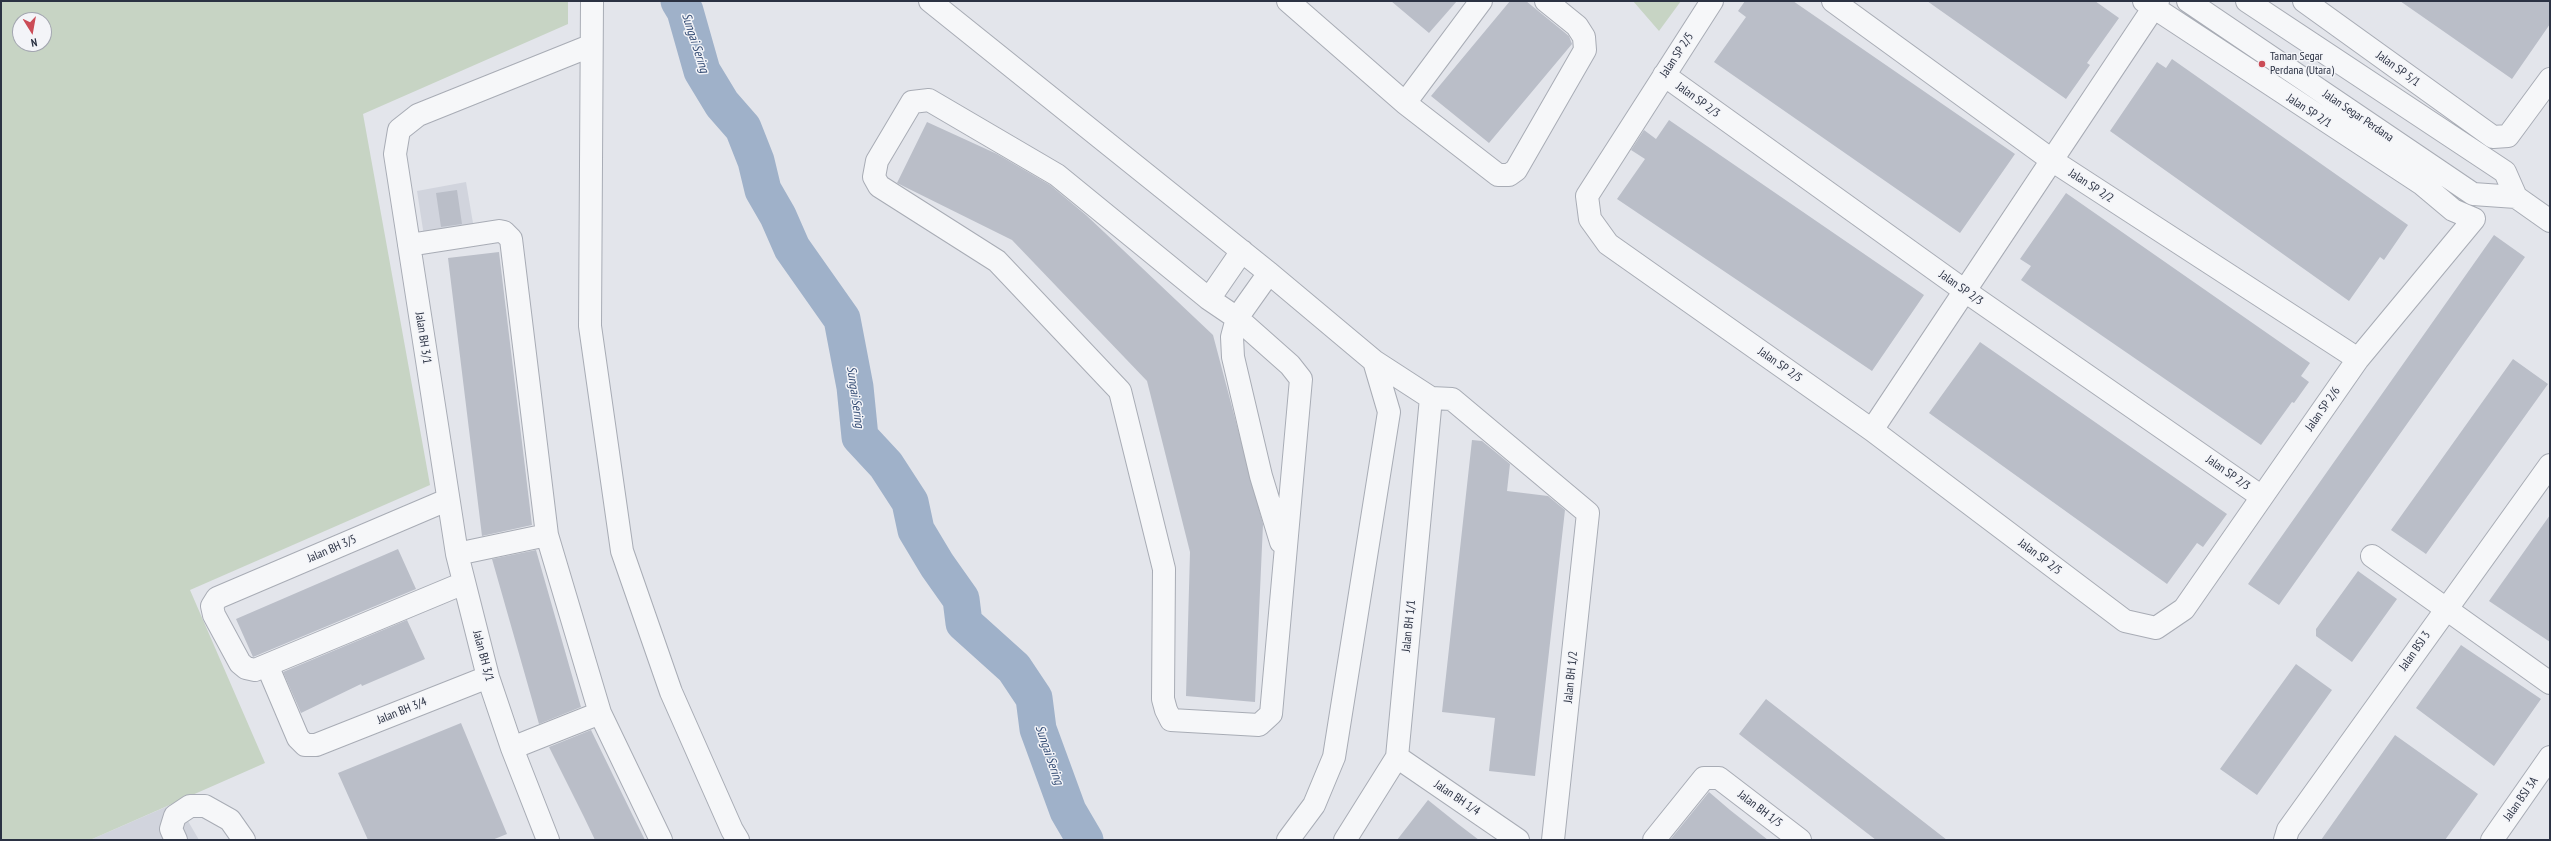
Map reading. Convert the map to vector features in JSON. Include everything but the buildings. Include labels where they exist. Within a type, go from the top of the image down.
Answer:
[{"type":"street","points":[[592,1],[590,46],[590,326],[622,551],[671,692],[732,830],[738,840]]},
{"type":"street","points":[[930,1],[1242,251],[1374,361],[1431,398]]},
{"type":"street","points":[[1288,1],[1404,103],[1498,175],[1509,175],[1516,170],[1585,50],[1584,37],[1577,26],[1546,1]]},
{"type":"street","points":[[1404,103],[1481,1]]},
{"type":"street","name":"Jalan SP 2/5","points":[[1712,1],[1587,196],[1590,219],[1608,244],[1872,430],[2125,621],[2156,628],[2184,609]]},
{"type":"street","name":"Jalan SP 2/2","points":[[1834,1],[2052,161],[2358,359]]},
{"type":"street","name":"Jalan Segar Perdana","points":[[2188,1],[2473,194],[2516,198],[2550,221]]},
{"type":"street","points":[[2247,1],[2506,172],[2516,198]]},
{"type":"street","name":"Jalan SP 5/1","points":[[2304,1],[2493,137],[2508,136],[2550,79]]},
{"type":"street","points":[[1872,430],[2134,39],[2152,3]]},
{"type":"street","name":"Jalan SP 2/1","points":[[2152,3],[2422,184],[2453,210],[2474,219]]},
{"type":"street","name":"Jalan BH 3/1","points":[[548,840],[512,748],[488,677],[457,554],[447,500],[395,154],[399,130],[418,115],[590,46]]},
{"type":"street","name":"Jalan SP 2/3","points":[[1664,76],[1965,291],[2262,497]]},
{"type":"street","points":[[929,100],[946,108],[1057,175],[1209,299],[1237,318],[1290,365],[1301,379],[1284,549],[1271,714],[1259,725],[1171,720],[1163,699],[1164,569],[1120,391],[997,261],[878,186],[874,177],[876,161],[912,102],[929,100]]},
{"type":"street","name":"Jalan SP 2/6","points":[[2184,609],[2358,359],[2474,219]]},
{"type":"street","points":[[409,245],[499,231],[504,232],[511,239],[547,536],[600,713],[661,840]]},
{"type":"street","points":[[1209,299],[1242,251]]},
{"type":"street","points":[[1269,273],[1237,318],[1232,337],[1233,357],[1261,476],[1284,549]]},
{"type":"street","points":[[1288,840],[1314,805],[1334,757],[1389,412],[1374,361]]},
{"type":"street","name":"Jalan BH 1/2","points":[[1431,398],[1452,400],[1588,513],[1553,840]]},
{"type":"street","name":"Jalan BH 1/1","points":[[1345,840],[1397,757],[1431,398]]},
{"type":"street","name":"Jalan BSJ 3","points":[[2285,840],[2288,830],[2550,465]]},
{"type":"street","name":"Jalan BH 3/5","points":[[267,665],[255,670],[246,668],[240,663],[214,615],[212,606],[217,598],[447,500]]},
{"type":"street","points":[[457,554],[547,536]]},
{"type":"street","points":[[2372,556],[2550,683]]},
{"type":"street","points":[[267,665],[464,583]]},
{"type":"street","name":"Jalan BH 3/4","points":[[267,665],[298,738],[305,745],[316,745],[488,677]]},
{"type":"street","points":[[512,748],[600,713]]},
{"type":"street","name":"Jalan BH 1/4","points":[[1397,757],[1518,840]]},
{"type":"street","name":"Jalan BSJ 3A","points":[[2492,840],[2550,757]]},
{"type":"street","name":"Jalan BH 1/5","points":[[1654,840],[1704,778],[1719,778],[1800,840]]},
{"type":"street","points":[[176,840],[171,829],[175,816],[190,806],[205,806],[230,820],[244,840]]},
{"type":"shaded area","points":[[466,182],[474,229],[424,236],[417,191]]},
{"type":"shaded area","points":[[177,802],[199,840],[90,840]]},
{"type":"green space","points":[[1,1],[568,1],[568,24],[363,114],[430,485],[190,590],[265,763],[90,840],[1,840]]},
{"type":"green space","points":[[1633,1],[1681,1],[1659,31]]},
{"type":"waterway","name":"Sungai Sering","points":[[679,1],[685,11],[702,71],[722,104],[743,128],[756,161],[763,190],[778,216],[792,248],[842,319],[855,387],[860,437],[886,465],[910,502],[916,530],[937,565],[961,599],[964,623],[1014,668],[1034,698],[1038,729],[1068,811],[1085,840]]},
{"type":"place","name":"Taman Segar Perdana (Utara)","points":[[2262,64]]}]
